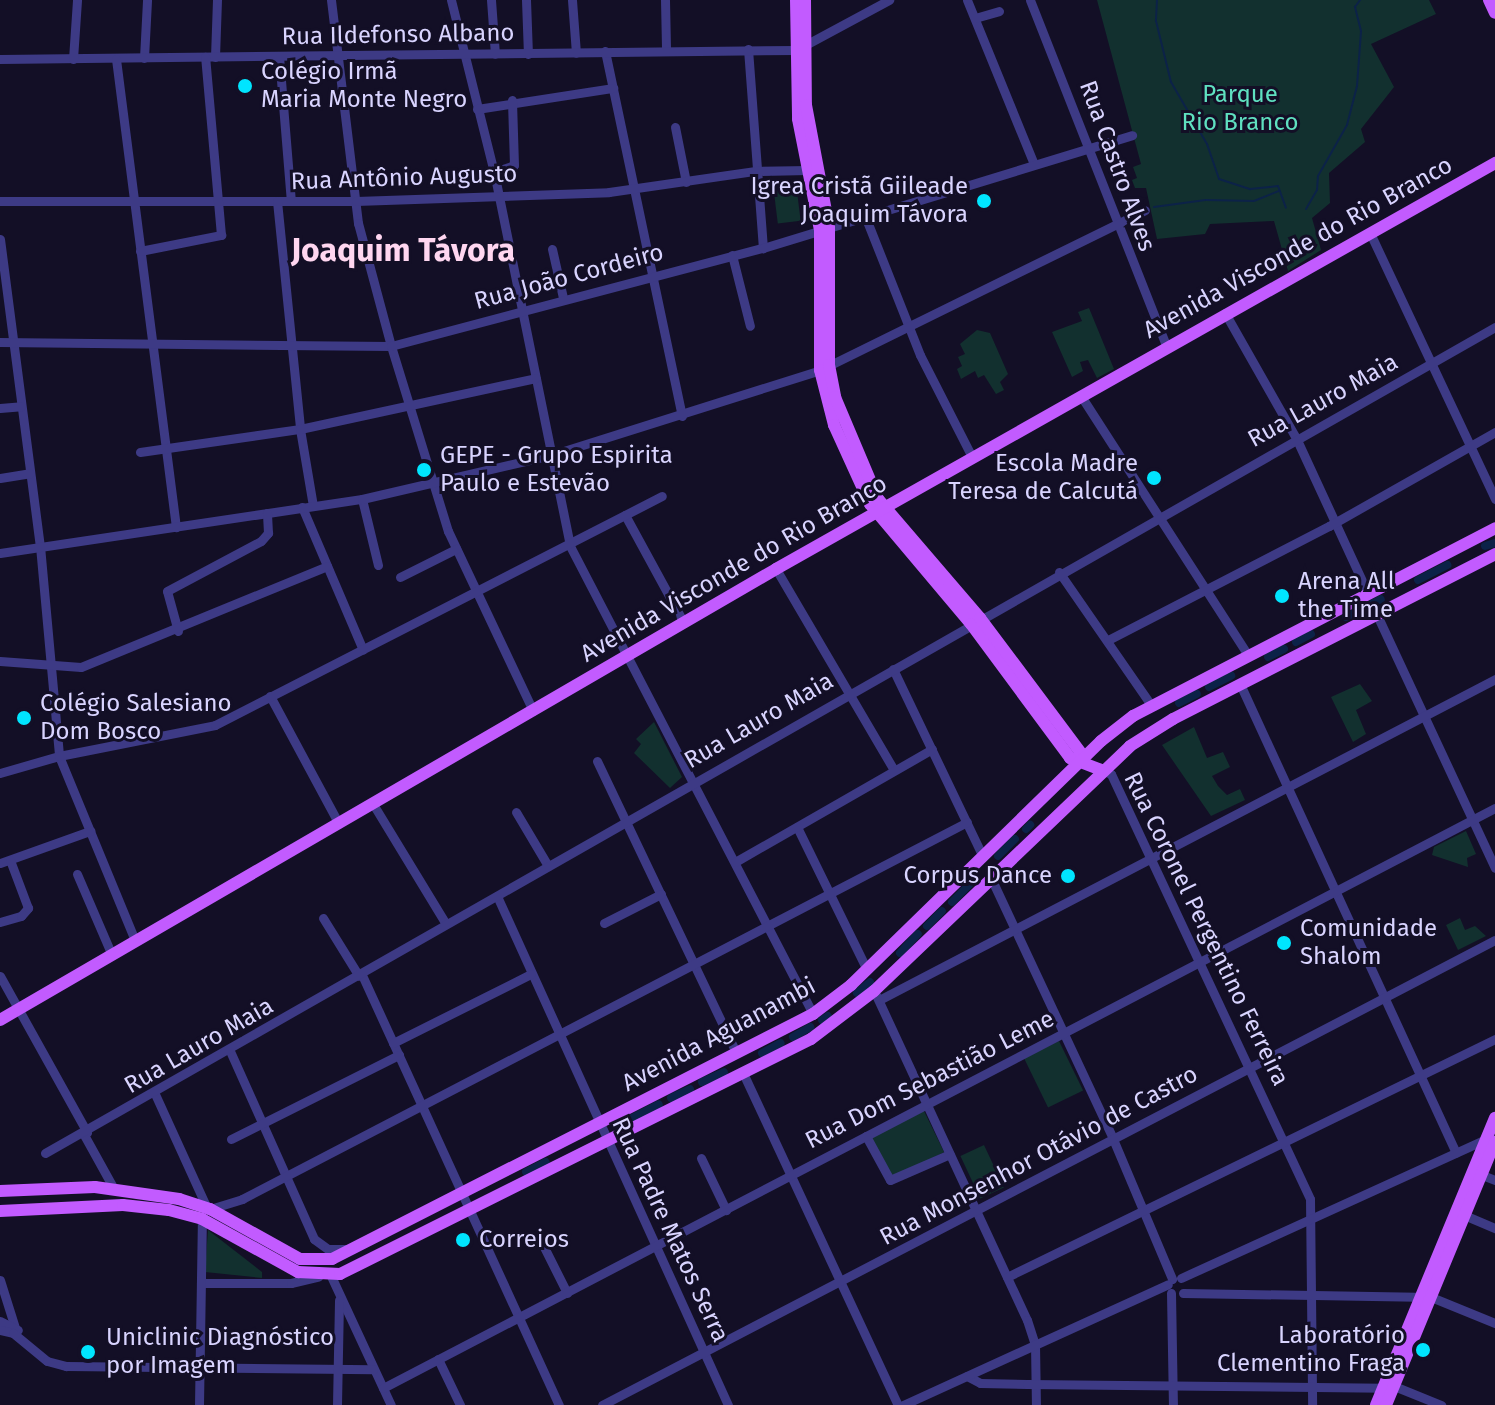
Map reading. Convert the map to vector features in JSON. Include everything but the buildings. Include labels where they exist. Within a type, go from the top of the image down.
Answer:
[{"type":"main road","points":[[796,0],[808,170],[825,229]]},
{"type":"main road","points":[[800,48],[805,0]]},
{"type":"main road","points":[[1489,0],[1495,13]]},
{"type":"main road","points":[[803,118],[825,229],[824,367],[881,511],[976,621],[1082,759]]},
{"type":"main road","name":"Avenida Visconde do Rio Branco","points":[[0,1020],[776,569],[1166,346],[1495,163]]},
{"type":"main road","name":"Avenida Aguanambi","points":[[0,1191],[114,1189],[207,1212],[300,1259],[321,1262],[351,1249],[813,1014],[867,970],[1082,759],[1151,705],[1495,528]]},
{"type":"main road","name":"Avenida Aguanambi","points":[[0,1211],[123,1205],[207,1212],[287,1268],[324,1276],[471,1210],[811,1039],[876,996],[1102,770],[1152,731],[1495,554]]},
{"type":"main road","name":"Rua Coronel Pergentino Ferreira","points":[[1082,759],[1102,770]]},
{"type":"main road","points":[[1426,1298],[1482,1175],[1495,1118]]},
{"type":"main road","points":[[1376,1405],[1388,1387],[1491,1141]]},
{"type":"main road","points":[[1386,1405],[1388,1387]]},
{"type":"street","points":[[73,59],[77,0]]},
{"type":"street","points":[[144,58],[147,0]]},
{"type":"street","points":[[140,251],[221,235],[210,57],[217,0]]},
{"type":"street","points":[[331,0],[356,201],[391,346],[456,549],[533,711]]},
{"type":"street","points":[[451,0],[462,55],[494,172],[570,546],[813,1014]]},
{"type":"street","points":[[491,0],[495,54]]},
{"type":"street","points":[[526,0],[528,54]]},
{"type":"street","points":[[572,0],[576,53]]},
{"type":"street","points":[[665,0],[666,48]]},
{"type":"street","points":[[800,48],[889,0]]},
{"type":"street","points":[[967,0],[1034,164]]},
{"type":"street","name":"Rua Castro Alves","points":[[1030,0],[1115,225],[1166,346]]},
{"type":"street","points":[[975,18],[999,11]]},
{"type":"street","name":"Rua Ildefonso Albano","points":[[0,59],[800,48]]},
{"type":"street","points":[[748,49],[763,248]]},
{"type":"street","points":[[605,51],[682,416]]},
{"type":"street","points":[[279,56],[291,201]]},
{"type":"street","points":[[116,59],[176,527]]},
{"type":"street","points":[[477,109],[512,100],[613,88]]},
{"type":"street","points":[[494,172],[514,165],[512,100]]},
{"type":"street","points":[[675,127],[686,182]]},
{"type":"street","name":"Rua João Cordeiro","points":[[0,342],[391,346],[651,274],[763,248],[1132,135]]},
{"type":"street","name":"Rua Antônio Augusto","points":[[0,201],[356,201],[636,189],[755,171],[808,170]]},
{"type":"street","points":[[277,201],[300,429],[313,506]]},
{"type":"street","points":[[0,553],[436,486],[682,416],[824,367],[909,330],[1145,210]]},
{"type":"street","points":[[865,216],[909,330],[972,457]]},
{"type":"street","points":[[1370,233],[1495,499]]},
{"type":"street","points":[[0,239],[40,546],[59,756],[135,940]]},
{"type":"street","points":[[552,249],[563,298]]},
{"type":"street","points":[[732,255],[750,326]]},
{"type":"street","points":[[1225,313],[1297,440],[1368,594]]},
{"type":"street","name":"Rua Lauro Maia","points":[[45,1153],[155,1094],[1158,515],[1495,327]]},
{"type":"street","points":[[140,452],[300,429],[410,409],[536,378]]},
{"type":"street","points":[[1081,396],[1248,655]]},
{"type":"street","points":[[0,408],[21,406]]},
{"type":"street","points":[[1108,640],[1335,522],[1495,432]]},
{"type":"street","points":[[0,478],[30,473]]},
{"type":"street","points":[[0,773],[59,756],[195,732],[570,546],[662,496]]},
{"type":"street","points":[[362,499],[378,565]]},
{"type":"street","points":[[302,507],[363,650]]},
{"type":"street","points":[[178,631],[167,591],[261,541],[268,533],[267,513]]},
{"type":"street","points":[[625,515],[684,623]]},
{"type":"street","points":[[400,577],[456,549]]},
{"type":"street","points":[[0,661],[81,667],[178,631],[327,566]]},
{"type":"street","points":[[776,569],[894,770]]},
{"type":"street","points":[[1059,572],[1151,705]]},
{"type":"street","points":[[1377,615],[1495,868]]},
{"type":"street","points":[[893,669],[983,857]]},
{"type":"street","points":[[1036,1405],[1035,1344],[977,1210],[876,996],[1495,679]]},
{"type":"street","points":[[1240,684],[1456,1153]]},
{"type":"street","points":[[270,696],[339,824]]},
{"type":"street","points":[[735,862],[932,749]]},
{"type":"street","points":[[597,761],[736,1053]]},
{"type":"street","name":"Rua Coronel Pergentino Ferreira","points":[[1102,770],[1111,774],[1310,1199],[1312,1405]]},
{"type":"street","points":[[373,804],[446,924]]},
{"type":"street","name":"Rua Dom Sebastião Leme","points":[[383,1388],[1495,808]]},
{"type":"street","points":[[516,812],[548,866]]},
{"type":"street","points":[[207,1212],[285,1176],[967,822]]},
{"type":"street","points":[[797,827],[867,970]]},
{"type":"street","points":[[0,922],[21,916],[28,908],[5,862],[90,831]]},
{"type":"street","points":[[77,874],[111,953]]},
{"type":"street","points":[[991,878],[1161,1246],[1174,1284],[1173,1405]]},
{"type":"street","points":[[604,923],[661,894]]},
{"type":"street","name":"Rua Padre Matos Serra","points":[[497,896],[728,1405]]},
{"type":"street","points":[[323,918],[360,976],[399,1055],[559,1405]]},
{"type":"street","name":"Rua Monsenhor Otávio de Castro","points":[[602,1405],[838,1285],[1495,940]]},
{"type":"street","points":[[393,1043],[531,974]]},
{"type":"street","points":[[0,976],[114,1189]]},
{"type":"street","points":[[1007,1277],[1495,1039]]},
{"type":"street","points":[[230,1051],[314,1239],[328,1249],[351,1249]]},
{"type":"street","points":[[231,1139],[399,1055]]},
{"type":"street","points":[[743,1073],[838,1285],[900,1405],[1174,1284],[1456,1153],[1491,1141]]},
{"type":"street","points":[[155,1094],[207,1212],[201,1283],[199,1405]]},
{"type":"street","points":[[866,1136],[890,1180],[950,1154]]},
{"type":"street","points":[[701,1158],[726,1210]]},
{"type":"street","points":[[1482,1175],[1495,1180]]},
{"type":"street","points":[[1464,1215],[1495,1228]]},
{"type":"street","points":[[542,1243],[567,1293]]},
{"type":"street","points":[[201,1283],[291,1283],[324,1276],[339,1297],[391,1405]]},
{"type":"street","points":[[0,1280],[15,1328]]},
{"type":"street","points":[[1174,1284],[1186,1285],[1183,1293]]},
{"type":"street","points":[[1174,1284],[1183,1293],[1426,1298],[1495,1323]]},
{"type":"street","points":[[337,1405],[339,1297]]},
{"type":"street","points":[[0,1321],[15,1328],[47,1361]]},
{"type":"street","points":[[0,1330],[13,1333],[47,1361],[200,1369],[373,1369]]},
{"type":"street","points":[[438,1359],[460,1405]]},
{"type":"street","points":[[967,1376],[980,1383],[1388,1387],[1441,1405]]},
{"type":"green space","name":"Parque Rio Branco","points":[[1097,0],[1429,0],[1436,14],[1371,44],[1394,87],[1361,129],[1365,142],[1329,173],[1330,203],[1312,218],[1321,250],[1288,271],[1274,221],[1210,224],[1205,234],[1157,239],[1146,188],[1135,188],[1132,180],[1137,178],[1133,167],[1141,164]]},
{"type":"green space","points":[[796,183],[801,221],[778,224],[773,186]]},
{"type":"green space","points":[[1089,308],[1114,369],[1097,378],[1088,360],[1080,362],[1083,371],[1072,377],[1052,332],[1082,321],[1078,312]]},
{"type":"green space","points":[[977,330],[990,333],[1008,374],[1000,382],[1004,390],[996,394],[984,375],[978,378],[975,371],[961,379],[957,369],[962,366],[958,357],[965,354],[960,344]]},
{"type":"green space","points":[[1360,684],[1372,701],[1356,710],[1366,734],[1353,742],[1331,697]]},
{"type":"green space","points":[[654,722],[682,777],[670,788],[634,753],[641,744],[636,739]]},
{"type":"green space","points":[[1194,727],[1207,758],[1223,752],[1230,767],[1212,776],[1218,786],[1227,795],[1240,789],[1245,800],[1211,816],[1162,745]]},
{"type":"green space","points":[[1466,831],[1476,854],[1467,858],[1468,867],[1432,855],[1434,847]]},
{"type":"green space","points":[[1460,918],[1465,930],[1475,926],[1486,936],[1458,950],[1446,925]]},
{"type":"green space","points":[[1059,1041],[1083,1090],[1048,1108],[1024,1058]]},
{"type":"green space","points":[[924,1111],[944,1152],[889,1179],[869,1138]]},
{"type":"green space","points":[[984,1145],[1004,1188],[980,1199],[960,1156]]},
{"type":"green space","points":[[208,1230],[262,1272],[262,1278],[205,1272]]},
{"type":"waterway","points":[[1157,0],[1156,21],[1171,82],[1207,144],[1219,179],[1250,189],[1278,186],[1286,208]]},
{"type":"waterway","points":[[1306,209],[1317,190],[1318,176],[1347,125],[1357,86],[1361,31],[1355,7],[1360,0]]},
{"type":"waterway","points":[[1154,207],[1206,200],[1254,201],[1279,191]]},
{"type":"waterway","points":[[1485,546],[1495,543]]},
{"type":"waterway","points":[[1418,580],[1447,565]]},
{"type":"waterway","points":[[1346,617],[1381,599]]},
{"type":"waterway","points":[[1296,642],[1311,634]]},
{"type":"waterway","points":[[1268,657],[1284,649]]},
{"type":"waterway","points":[[1209,687],[1231,676]]},
{"type":"waterway","points":[[1179,703],[1197,694]]},
{"type":"waterway","points":[[1026,829],[1030,825]]},
{"type":"waterway","points":[[998,856],[1015,839]]},
{"type":"waterway","points":[[952,902],[969,885]]},
{"type":"waterway","points":[[927,926],[942,911]]},
{"type":"waterway","points":[[900,953],[918,934]]},
{"type":"waterway","points":[[857,993],[870,982]]},
{"type":"waterway","points":[[822,1020],[828,1016]]},
{"type":"waterway","points":[[793,1037],[810,1027]]},
{"type":"waterway","points":[[762,1053],[781,1043]]},
{"type":"waterway","points":[[702,1082],[724,1072]]},
{"type":"waterway","points":[[671,1098],[690,1089]]},
{"type":"waterway","points":[[632,1118],[659,1104]]},
{"type":"waterway","points":[[526,1172],[546,1162]]},
{"type":"place","name":"Colégio Irmã Maria Monte Negro","points":[[245,86]]},
{"type":"place","name":"Igrea Cristã Giileade Joaquim Távora","points":[[984,201]]},
{"type":"place","name":"GEPE - Grupo Espirita Paulo e Estevão","points":[[424,470]]},
{"type":"place","name":"Escola Madre Teresa de Calcutá","points":[[1154,478]]},
{"type":"place","name":"Arena All the Time","points":[[1282,596]]},
{"type":"place","name":"Colégio Salesiano Dom Bosco","points":[[24,718]]},
{"type":"place","name":"Corpus Dance","points":[[1068,876]]},
{"type":"place","name":"Comunidade Shalom","points":[[1284,943]]},
{"type":"place","name":"Correios","points":[[463,1240]]},
{"type":"place","name":"Laboratório Clementino Fraga","points":[[1423,1350]]},
{"type":"place","name":"Uniclinic Diagnóstico por Imagem","points":[[88,1352]]},
{"type":"district","name":"Joaquim Távora","points":[[403,250]]}]
